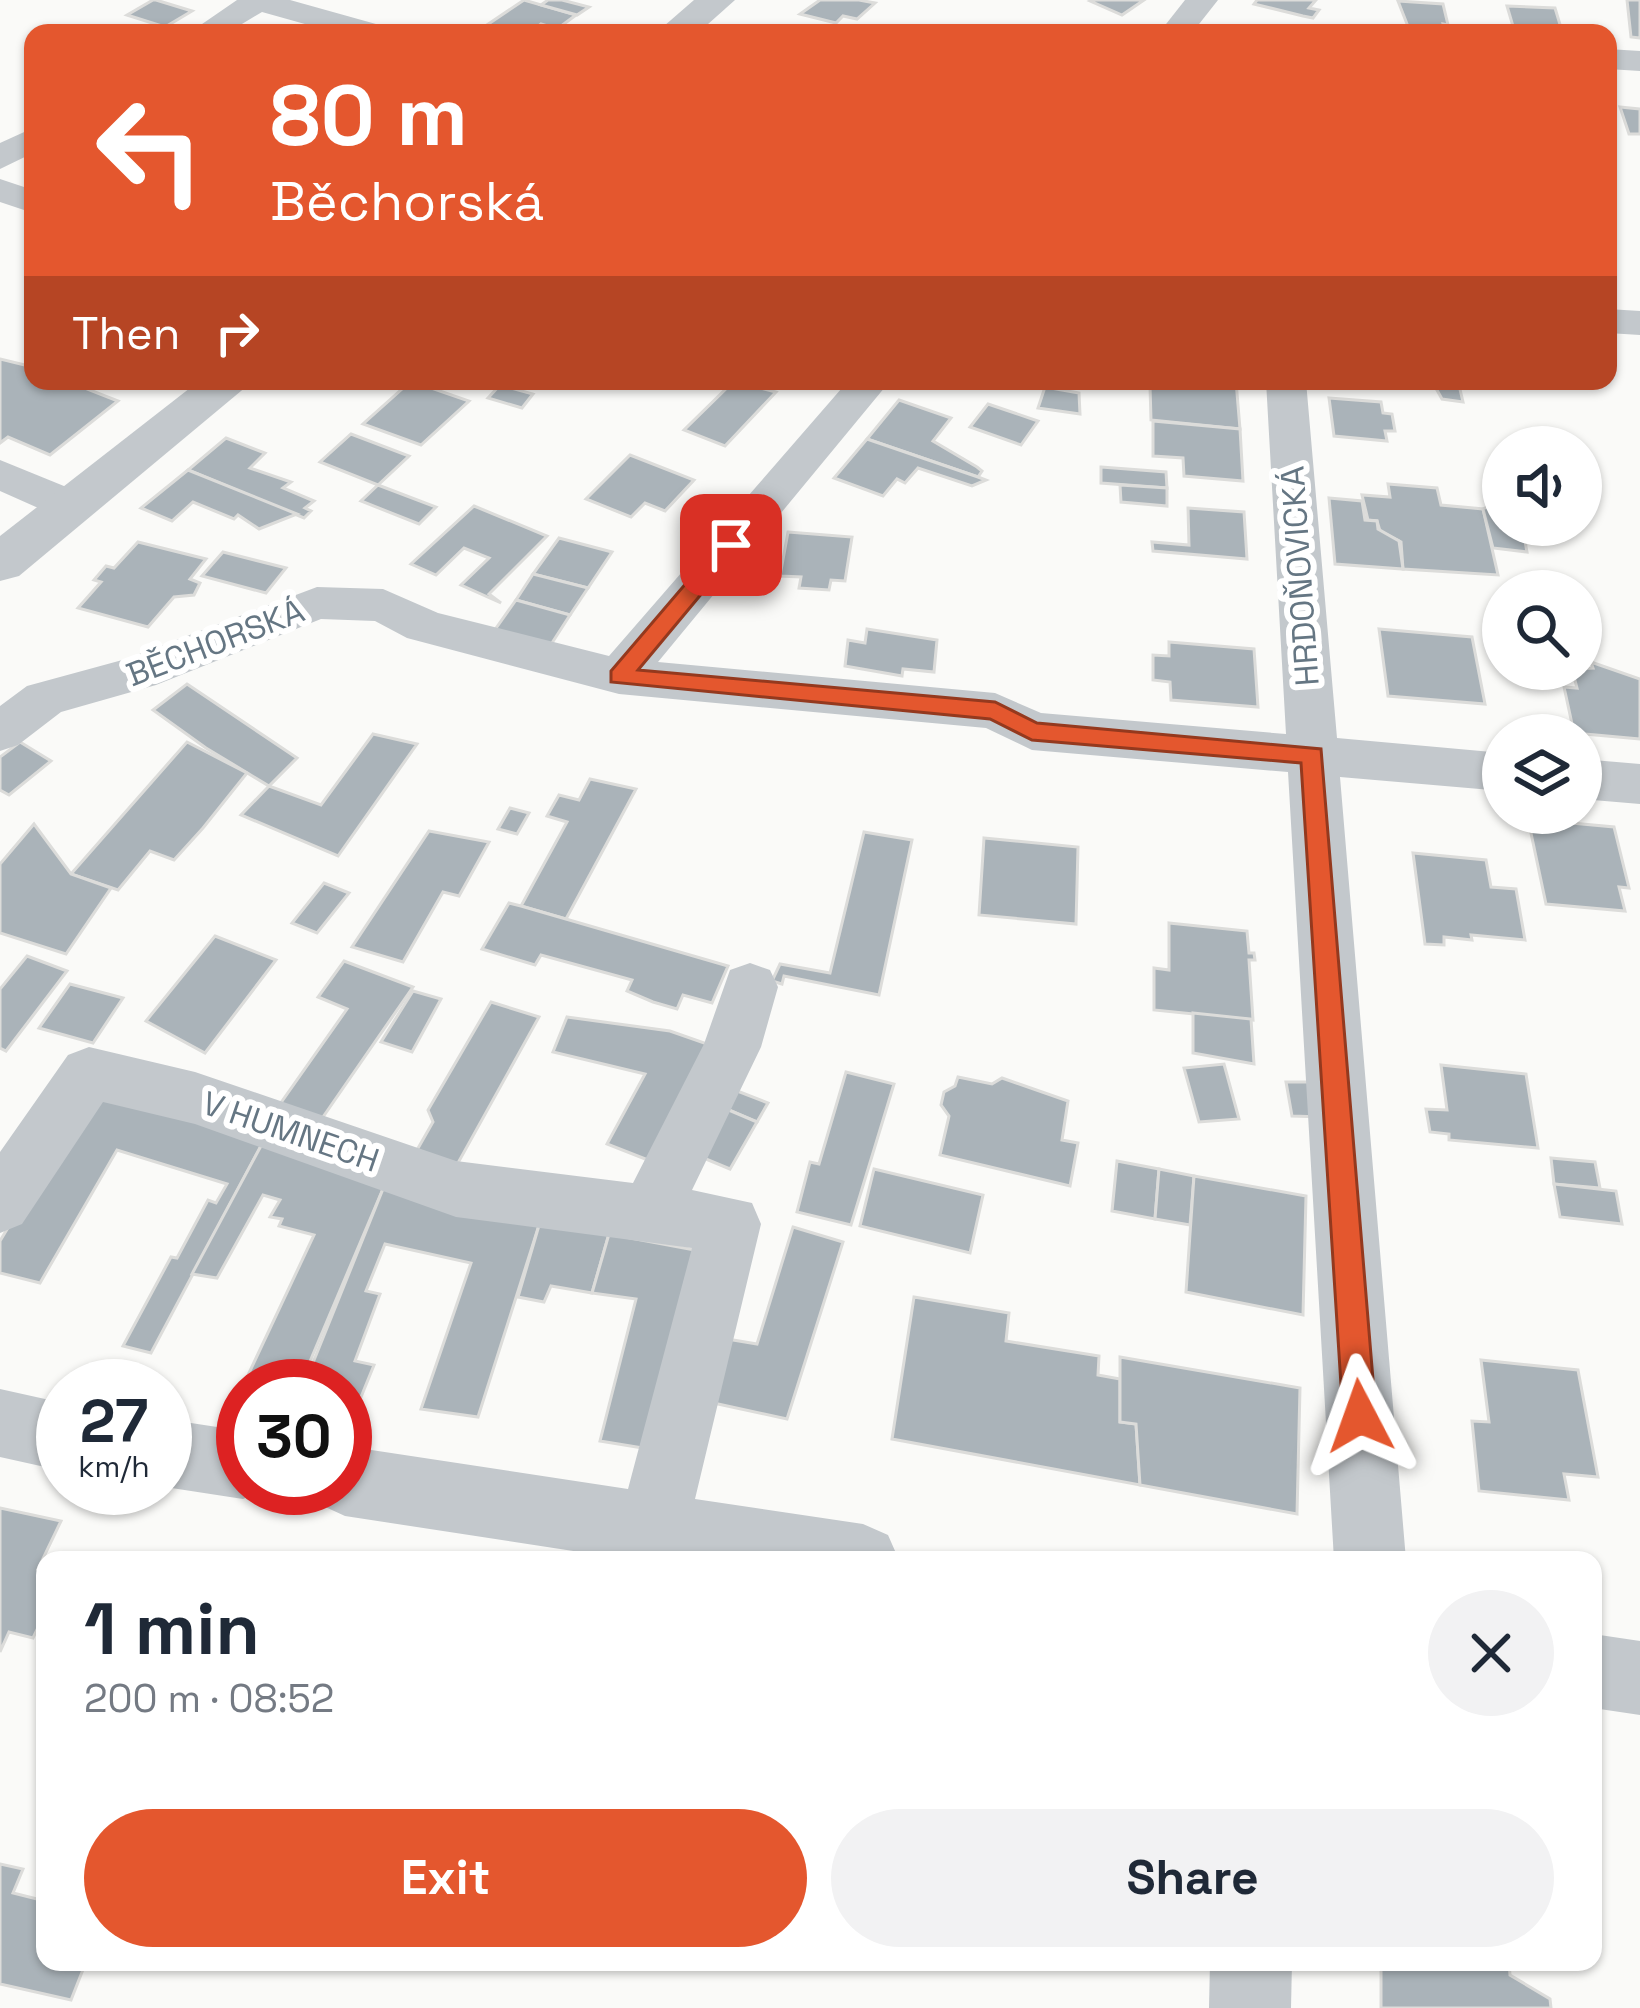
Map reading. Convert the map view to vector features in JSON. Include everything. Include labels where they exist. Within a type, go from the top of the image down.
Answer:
[{"type":"street","points":[[219,24],[257,0],[341,24]]},
{"type":"street","points":[[686,24],[717,0]]},
{"type":"street","points":[[1182,24],[1202,0]]},
{"type":"street","points":[[0,563],[217,390]]},
{"type":"street","points":[[620,676],[862,390]]},
{"type":"street","name":"HRDOŇOVICKÁ","points":[[1287,390],[1369,1551]]},
{"type":"street","points":[[0,474],[70,505]]},
{"type":"street","name":"BĚCHORSKÁ","points":[[0,732],[44,699],[139,674],[317,603],[383,605],[424,626],[620,676],[995,710],[1032,731],[1482,770]]},
{"type":"street","points":[[1602,781],[1640,784]]},
{"type":"street","points":[[648,1216],[732,1047],[750,987]]},
{"type":"street","name":"V HUMNECH","points":[[0,1204],[89,1073],[195,1098],[456,1189],[730,1224],[653,1528]]},
{"type":"street","points":[[0,1423],[36,1431]]},
{"type":"street","points":[[372,1485],[803,1551]]},
{"type":"street","points":[[1602,1672],[1640,1678]]},
{"type":"street","points":[[1250,2008],[1251,1971]]},
{"type":"building","points":[[153,0],[192,11],[170,24],[127,15]]},
{"type":"building","points":[[524,0],[576,15],[564,24],[488,24]]},
{"type":"building","points":[[548,0],[589,7],[577,15],[541,5]]},
{"type":"building","points":[[820,0],[875,3],[857,19],[843,16],[836,23],[800,14]]},
{"type":"building","points":[[1092,0],[1144,0],[1122,15],[1090,1]]},
{"type":"building","points":[[1257,0],[1316,0],[1309,8],[1319,10],[1313,18],[1254,4]]},
{"type":"building","points":[[1627,0],[1640,0],[1640,38],[1631,37]]},
{"type":"building","points":[[1398,1],[1443,4],[1448,24],[1407,24]]},
{"type":"building","points":[[1507,6],[1555,8],[1560,24],[1512,24]]},
{"type":"building","points":[[1620,107],[1640,109],[1640,134],[1629,134]]},
{"type":"building","points":[[0,359],[24,365],[24,390],[90,390],[118,401],[50,455],[8,437],[0,443]]},
{"type":"building","points":[[401,390],[437,390],[469,401],[421,445],[363,424]]},
{"type":"building","points":[[495,390],[533,394],[522,408],[488,398]]},
{"type":"building","points":[[725,390],[776,392],[725,446],[684,430]]},
{"type":"building","points":[[1044,390],[1079,393],[1080,414],[1038,408]]},
{"type":"building","points":[[1150,390],[1237,390],[1240,429],[1151,420]]},
{"type":"building","points":[[1437,390],[1460,390],[1463,402],[1442,399]]},
{"type":"building","points":[[1329,398],[1381,402],[1383,413],[1392,414],[1395,431],[1385,431],[1387,441],[1334,436]]},
{"type":"building","points":[[899,400],[951,418],[933,441],[982,471],[978,477],[867,439]]},
{"type":"building","points":[[988,404],[1038,421],[1021,445],[970,427]]},
{"type":"building","points":[[1153,421],[1240,429],[1243,481],[1184,476],[1183,458],[1153,456]]},
{"type":"building","points":[[351,434],[409,456],[378,485],[320,462]]},
{"type":"building","points":[[226,438],[265,453],[250,468],[291,482],[283,488],[314,501],[305,508],[311,511],[304,518],[188,470]]},
{"type":"building","points":[[867,439],[986,480],[972,486],[918,468],[905,483],[897,479],[883,496],[834,478]]},
{"type":"building","points":[[630,455],[694,480],[665,511],[645,503],[631,517],[586,499]]},
{"type":"building","points":[[1101,467],[1166,472],[1167,488],[1101,483]]},
{"type":"building","points":[[188,470],[297,514],[259,529],[238,515],[234,519],[193,502],[172,521],[141,508]]},
{"type":"building","points":[[1388,484],[1437,488],[1441,505],[1482,509],[1482,546],[1491,546],[1497,570],[1482,570],[1482,574],[1403,569],[1401,542],[1380,531],[1377,521],[1368,520],[1362,495],[1390,497]]},
{"type":"building","points":[[378,485],[436,507],[419,524],[361,501]]},
{"type":"building","points":[[1120,485],[1167,488],[1167,506],[1121,502]]},
{"type":"building","points":[[1329,498],[1362,501],[1365,520],[1377,521],[1378,529],[1399,541],[1403,569],[1335,564]]},
{"type":"building","points":[[474,506],[547,536],[489,594],[501,603],[461,585],[489,558],[464,548],[436,575],[411,564]]},
{"type":"building","points":[[1188,508],[1244,512],[1247,559],[1153,551],[1152,542],[1189,545]]},
{"type":"building","points":[[788,532],[852,537],[845,581],[831,580],[829,590],[799,588],[801,577],[780,576]]},
{"type":"building","points":[[559,538],[612,552],[588,588],[533,574]]},
{"type":"building","points":[[138,542],[206,559],[190,579],[200,583],[194,595],[174,597],[148,627],[78,608],[101,582],[94,580],[106,566],[114,568]]},
{"type":"building","points":[[1526,546],[1527,552],[1493,548]]},
{"type":"building","points":[[223,552],[286,568],[266,593],[202,576]]},
{"type":"building","points":[[533,574],[588,588],[570,615],[516,600]]},
{"type":"building","points":[[516,600],[570,615],[550,646],[494,631]]},
{"type":"building","points":[[867,629],[937,640],[934,672],[903,669],[902,676],[845,666],[848,640],[865,643]]},
{"type":"building","points":[[1379,629],[1472,637],[1485,704],[1388,696]]},
{"type":"building","points":[[1169,642],[1254,649],[1258,707],[1171,700],[1170,682],[1153,680],[1153,655],[1169,656]]},
{"type":"building","points":[[1602,666],[1640,679],[1640,739],[1602,736],[1602,714],[1570,714],[1565,690],[1602,690]]},
{"type":"building","points":[[187,684],[297,758],[269,786],[153,710]]},
{"type":"building","points":[[373,734],[417,744],[338,856],[241,815],[269,786],[321,805]]},
{"type":"building","points":[[20,742],[51,761],[9,795],[0,790],[0,757]]},
{"type":"building","points":[[187,742],[247,773],[203,828],[174,860],[150,851],[118,890],[71,874]]},
{"type":"building","points":[[590,779],[636,789],[566,919],[521,906],[567,822],[547,816],[559,795],[579,800]]},
{"type":"building","points":[[510,808],[529,813],[517,834],[498,829]]},
{"type":"building","points":[[34,824],[71,874],[111,888],[66,954],[0,933],[0,864]]},
{"type":"building","points":[[1602,826],[1614,827],[1629,888],[1619,887],[1625,911],[1546,904],[1531,834],[1602,834]]},
{"type":"building","points":[[429,831],[489,842],[459,896],[443,892],[403,962],[352,947]]},
{"type":"building","points":[[864,832],[912,840],[879,995],[784,976],[782,984],[772,981],[780,964],[830,973]]},
{"type":"building","points":[[984,838],[1078,847],[1076,924],[979,915]]},
{"type":"building","points":[[1413,853],[1486,860],[1491,887],[1516,889],[1525,940],[1471,935],[1472,940],[1444,937],[1444,945],[1425,944]]},
{"type":"building","points":[[324,883],[349,893],[317,933],[292,923]]},
{"type":"building","points":[[509,903],[728,966],[712,1003],[683,995],[677,1009],[627,991],[632,980],[541,955],[535,965],[482,949]]},
{"type":"building","points":[[1169,923],[1247,931],[1249,953],[1254,953],[1255,960],[1249,960],[1253,1020],[1154,1010],[1154,968],[1169,970]]},
{"type":"building","points":[[215,936],[276,960],[205,1053],[146,1021]]},
{"type":"building","points":[[27,956],[67,971],[6,1051],[0,1048],[0,989]]},
{"type":"building","points":[[344,961],[413,987],[314,1130],[273,1114],[347,1009],[318,997]]},
{"type":"building","points":[[70,984],[123,998],[93,1043],[39,1028]]},
{"type":"building","points":[[413,991],[441,999],[412,1052],[381,1042]]},
{"type":"building","points":[[491,1002],[539,1017],[453,1172],[413,1157],[433,1122],[428,1110]]},
{"type":"building","points":[[1193,1013],[1251,1019],[1254,1064],[1193,1053]]},
{"type":"building","points":[[567,1017],[670,1031],[713,1046],[653,1162],[607,1144],[645,1074],[553,1052]]},
{"type":"building","points":[[1224,1064],[1239,1119],[1199,1122],[1184,1068]]},
{"type":"building","points":[[1441,1065],[1526,1074],[1538,1148],[1449,1140],[1449,1134],[1430,1132],[1426,1109],[1447,1110]]},
{"type":"building","points":[[846,1072],[894,1084],[851,1225],[797,1212],[810,1162],[819,1164]]},
{"type":"building","points":[[958,1077],[992,1084],[1002,1078],[1068,1101],[1062,1140],[1078,1143],[1070,1186],[940,1155],[949,1116],[941,1105],[944,1092],[955,1086]]},
{"type":"building","points":[[1286,1082],[1314,1082],[1321,1117],[1292,1116]]},
{"type":"building","points":[[727,1087],[768,1103],[757,1122],[717,1105]]},
{"type":"building","points":[[86,1098],[142,1099],[262,1144],[151,1353],[123,1346],[171,1257],[177,1258],[208,1200],[216,1203],[227,1184],[117,1150],[40,1283],[0,1273],[0,1241]]},
{"type":"building","points":[[717,1105],[757,1122],[730,1169],[689,1152]]},
{"type":"building","points":[[262,1144],[385,1184],[311,1359],[256,1359],[314,1235],[279,1226],[282,1219],[270,1217],[280,1200],[263,1195],[217,1278],[192,1274]]},
{"type":"building","points":[[1551,1158],[1595,1162],[1600,1188],[1554,1184]]},
{"type":"building","points":[[1117,1161],[1159,1169],[1155,1219],[1112,1211]]},
{"type":"building","points":[[874,1169],[983,1195],[970,1253],[860,1226]]},
{"type":"building","points":[[1159,1169],[1194,1176],[1190,1225],[1155,1219]]},
{"type":"building","points":[[1194,1176],[1306,1196],[1303,1315],[1186,1292]]},
{"type":"building","points":[[385,1184],[540,1222],[478,1417],[421,1409],[471,1263],[385,1244],[366,1291],[380,1294],[356,1359],[314,1359]]},
{"type":"building","points":[[1554,1184],[1616,1191],[1622,1224],[1560,1217]]},
{"type":"building","points":[[540,1222],[609,1234],[592,1293],[551,1286],[544,1302],[518,1297]]},
{"type":"building","points":[[793,1227],[843,1242],[787,1419],[709,1402],[727,1339],[757,1344]]},
{"type":"building","points":[[609,1234],[700,1251],[655,1450],[600,1441],[636,1299],[592,1293]]},
{"type":"building","points":[[914,1297],[1009,1313],[1006,1341],[1099,1356],[1098,1375],[1120,1379],[1120,1422],[1136,1424],[1140,1485],[892,1439]]},
{"type":"building","points":[[1120,1357],[1300,1388],[1297,1514],[1140,1485],[1136,1424],[1120,1422]]},
{"type":"building","points":[[1481,1360],[1578,1370],[1598,1477],[1564,1474],[1569,1500],[1479,1491],[1472,1421],[1489,1422]]},
{"type":"building","points":[[0,1508],[61,1521],[47,1551],[36,1551],[36,1632],[33,1638],[9,1632],[0,1652]]},
{"type":"building","points":[[0,1864],[23,1869],[13,1893],[36,1899],[36,1971],[82,1971],[71,2000],[0,1984]]},
{"type":"building","points":[[1381,1971],[1510,1971],[1550,1999],[1551,2008],[1381,2008]]},
{"type":"route","points":[[731,545],[620,676],[995,710],[1032,731],[1312,755],[1360,1416]]}]
